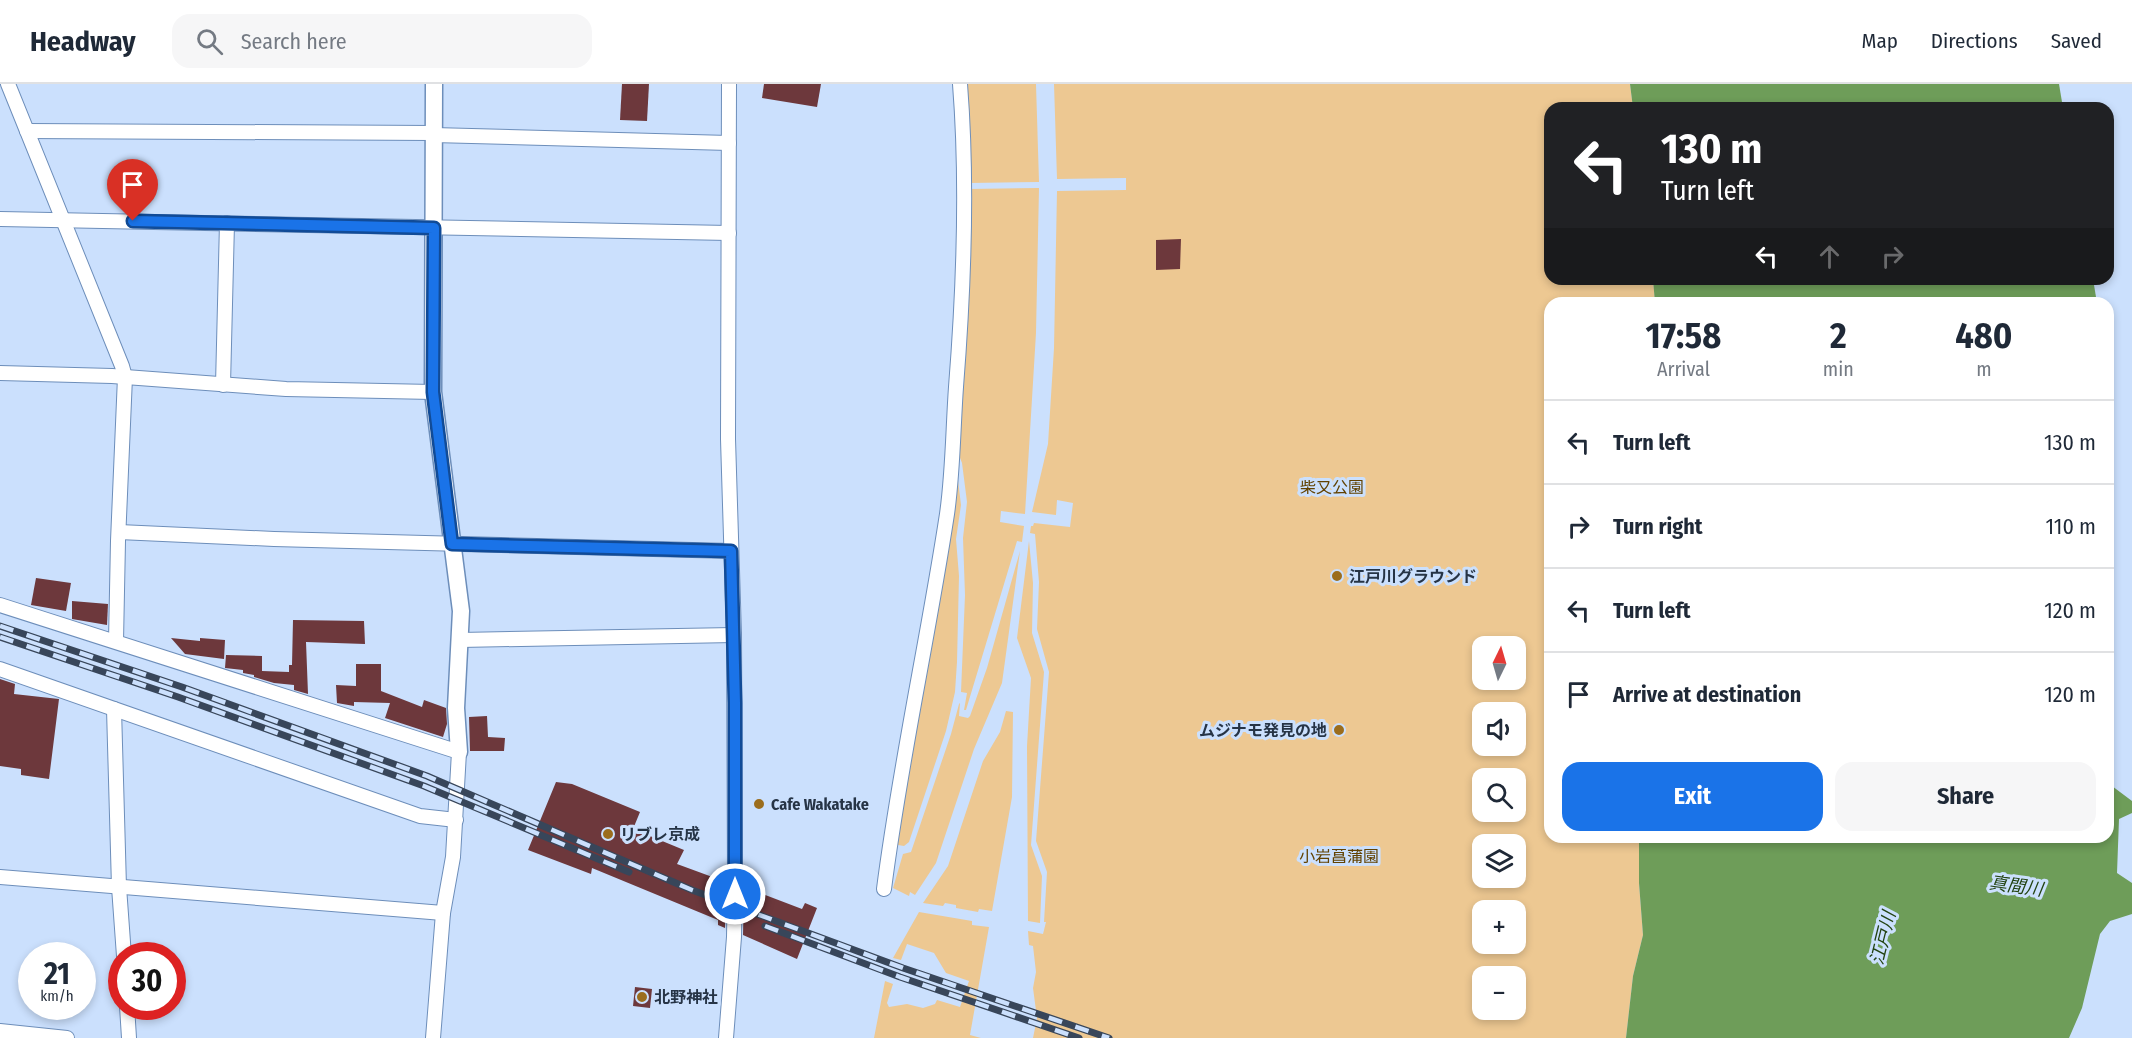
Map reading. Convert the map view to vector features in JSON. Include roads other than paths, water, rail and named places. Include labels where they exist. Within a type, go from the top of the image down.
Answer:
[{"type":"street","points":[[8,84],[123,366],[125,377],[116,641]]},
{"type":"street","points":[[433,1038],[443,913],[453,857],[456,820],[459,752],[456,708],[461,611],[433,392],[434,84]]},
{"type":"street","points":[[726,1038],[734,937],[734,635],[728,439],[729,84]]},
{"type":"street","points":[[884,889],[893,821],[947,512],[964,259],[960,84]]},
{"type":"street","points":[[27,131],[433,134],[729,143]]},
{"type":"street","points":[[0,219],[729,233]]},
{"type":"street","points":[[223,385],[227,222]]},
{"type":"street","points":[[0,373],[125,377],[286,389],[433,392]]},
{"type":"street","points":[[119,532],[731,551]]},
{"type":"street","points":[[0,605],[459,752]]},
{"type":"street","points":[[460,640],[734,635]]},
{"type":"street","points":[[0,669],[420,816],[456,820]]},
{"type":"street","points":[[114,709],[119,887],[123,942]]},
{"type":"street","points":[[0,877],[443,913]]},
{"type":"street","points":[[128,1020],[129,1038]]},
{"type":"street","points":[[0,1031],[67,1038]]},
{"type":"water","points":[[1630,84],[2059,84],[2062,102],[1632,102]]},
{"type":"water","points":[[1654,285],[2094,285],[2096,297],[1654,297]]},
{"type":"water","points":[[2114,788],[2132,801],[2132,813],[2119,819],[2117,873],[2132,883],[2132,914],[2110,921],[2100,934],[2082,1008],[2069,1038],[1626,1038],[1633,976],[1643,935],[1639,843],[2114,843]]},
{"type":"railway","points":[[0,626],[182,687],[427,776],[692,890],[903,968],[1109,1038]]},
{"type":"railway","points":[[0,637],[178,697],[424,786],[629,872]]},
{"type":"railway","points":[[765,926],[900,977],[1079,1038]]},
{"type":"place","name":"江戸川グラウンド","points":[[1337,576]]},
{"type":"place","name":"ムジナモ発見の地","points":[[1339,730]]},
{"type":"place","name":"Cafe Wakatake","points":[[759,804]]},
{"type":"place","name":"リブレ京成","points":[[608,834]]},
{"type":"place","name":"北野神社","points":[[642,997]]},
{"type":"park label","name":"柴又公園","points":[[1332,487]]},
{"type":"park label","name":"小岩菖蒲園","points":[[1339,856]]},
{"type":"water label","name":"真間川","points":[[2016,886]]},
{"type":"water label","name":"江戸川","points":[[1883,938]]}]
